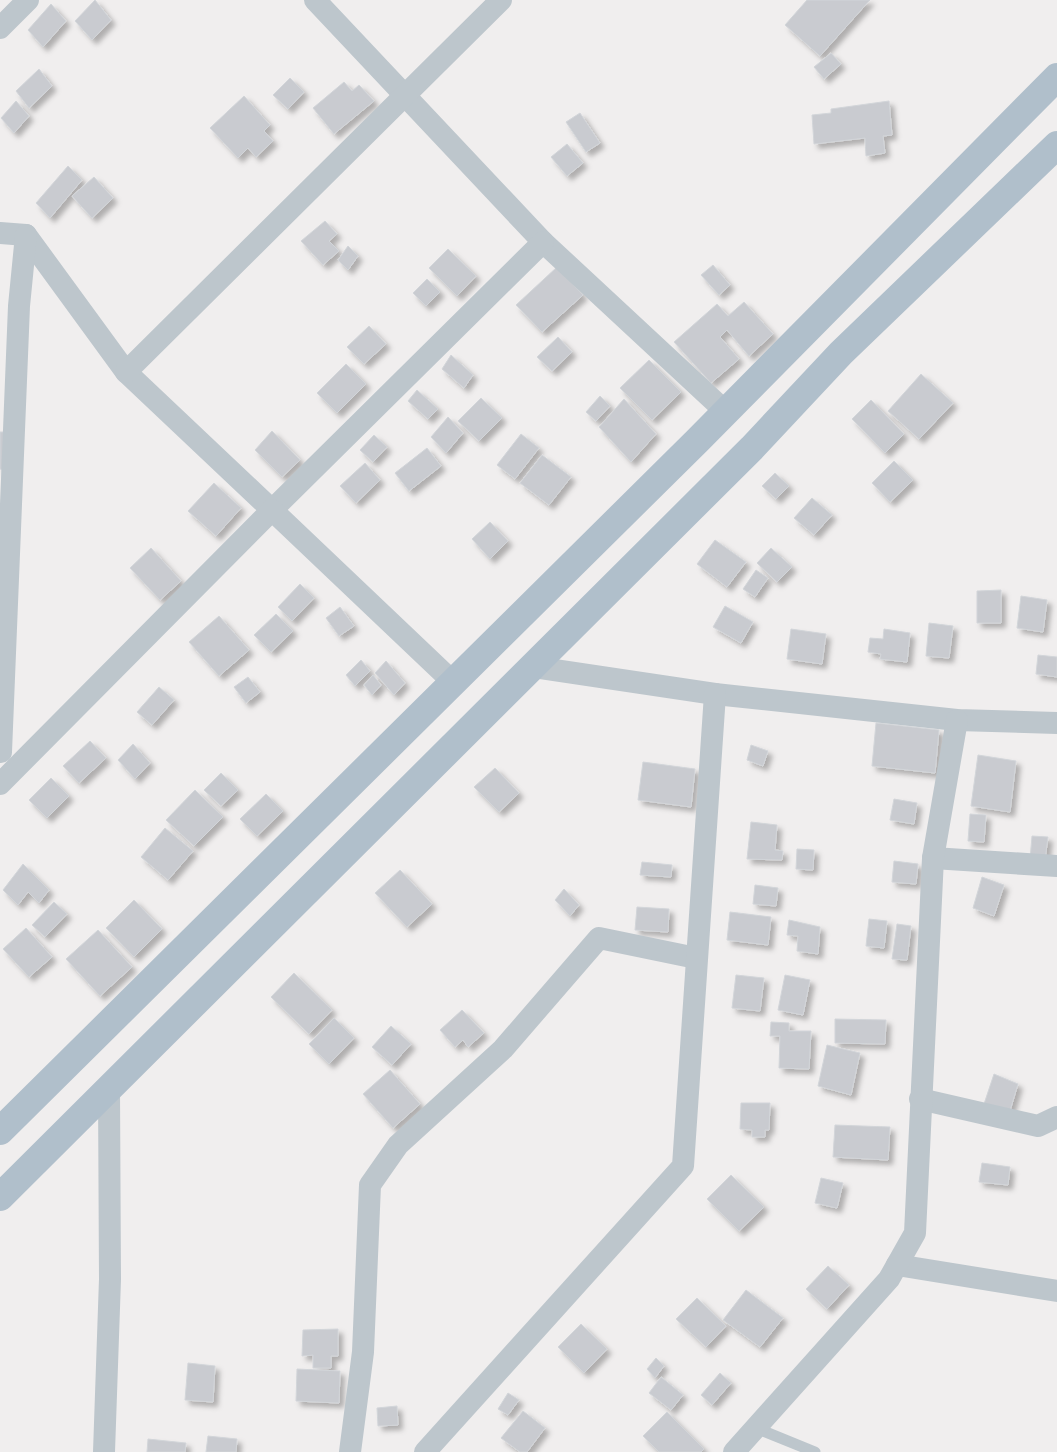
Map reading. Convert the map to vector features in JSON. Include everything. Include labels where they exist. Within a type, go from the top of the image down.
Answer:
[{"type":"main road","points":[[0,1131],[726,412],[1057,77]]},
{"type":"main road","points":[[0,1198],[752,448],[841,353],[1057,145]]},
{"type":"street","points":[[0,28],[28,0]]},
{"type":"street","points":[[315,0],[543,242],[726,412]]},
{"type":"street","points":[[126,372],[501,0]]},
{"type":"street","points":[[0,232],[26,235],[126,372],[453,682]]},
{"type":"street","points":[[18,766],[1,751],[19,306],[26,235]]},
{"type":"street","points":[[0,784],[272,510],[543,242]]},
{"type":"street","points":[[534,667],[714,694],[957,720],[1057,724]]},
{"type":"street","points":[[425,1452],[682,1166],[714,694]]},
{"type":"street","points":[[734,1452],[889,1279],[915,1233],[933,858],[957,720]]},
{"type":"street","points":[[933,858],[1057,866]]},
{"type":"street","points":[[350,1452],[362,1352],[370,1185],[398,1145],[503,1049],[599,938],[696,958]]},
{"type":"street","points":[[104,1452],[110,1279],[109,1091]]},
{"type":"street","points":[[920,1100],[1038,1126],[1057,1117]]},
{"type":"street","points":[[897,1265],[1057,1291]]},
{"type":"lane","points":[[756,1428],[815,1452]]},
{"type":"building","points":[[95,0],[111,20],[92,40],[75,21]]},
{"type":"building","points":[[807,0],[870,0],[820,56],[785,25]]},
{"type":"building","points":[[51,4],[66,21],[43,47],[28,30]]},
{"type":"building","points":[[831,53],[841,64],[824,79],[814,67]]},
{"type":"building","points":[[39,69],[52,86],[29,108],[16,91]]},
{"type":"building","points":[[290,78],[304,92],[288,109],[273,95]]},
{"type":"building","points":[[344,82],[352,91],[359,85],[374,101],[334,134],[313,108]]},
{"type":"building","points":[[244,96],[270,125],[264,131],[273,141],[256,157],[248,148],[238,158],[210,128]]},
{"type":"building","points":[[16,101],[29,116],[14,133],[1,118]]},
{"type":"building","points":[[889,101],[892,135],[883,136],[885,153],[866,156],[865,138],[814,144],[812,115],[831,113],[831,109]]},
{"type":"building","points":[[580,113],[600,143],[586,152],[566,122]]},
{"type":"building","points":[[567,144],[583,163],[567,176],[551,157]]},
{"type":"building","points":[[68,166],[82,180],[50,218],[36,203]]},
{"type":"building","points":[[94,177],[113,198],[92,218],[72,196]]},
{"type":"building","points":[[325,221],[337,234],[329,241],[339,251],[323,265],[301,241]]},
{"type":"building","points":[[348,246],[358,256],[348,270],[338,260]]},
{"type":"building","points":[[448,249],[476,276],[457,296],[429,268]]},
{"type":"building","points":[[713,265],[730,285],[719,295],[701,275]]},
{"type":"building","points":[[557,267],[583,295],[542,332],[516,305]]},
{"type":"building","points":[[427,279],[440,292],[426,306],[413,293]]},
{"type":"building","points":[[744,302],[773,334],[749,356],[727,330],[720,337],[739,359],[711,383],[674,342],[717,304],[728,316]]},
{"type":"building","points":[[369,326],[386,344],[364,364],[347,347]]},
{"type":"building","points":[[558,337],[572,352],[552,371],[537,357]]},
{"type":"building","points":[[451,355],[473,375],[464,388],[442,369]]},
{"type":"building","points":[[649,360],[681,392],[652,420],[620,388]]},
{"type":"building","points":[[346,364],[366,384],[337,413],[317,393]]},
{"type":"building","points":[[921,374],[953,403],[919,439],[888,411]]},
{"type":"building","points":[[417,390],[438,409],[428,419],[408,401]]},
{"type":"building","points":[[600,396],[610,406],[596,421],[586,412]]},
{"type":"building","points":[[481,398],[502,418],[479,441],[458,421]]},
{"type":"building","points":[[624,399],[656,434],[631,462],[599,427]]},
{"type":"building","points":[[871,400],[904,434],[885,453],[852,419]]},
{"type":"building","points":[[448,417],[463,433],[446,453],[431,437]]},
{"type":"building","points":[[272,431],[300,460],[282,477],[255,450]]},
{"type":"building","points":[[0,432],[5,432],[4,470],[0,469]]},
{"type":"building","points":[[521,434],[539,448],[515,479],[497,465]]},
{"type":"building","points":[[374,435],[387,447],[373,462],[360,450]]},
{"type":"building","points":[[427,448],[441,466],[409,491],[395,473]]},
{"type":"building","points":[[542,455],[571,477],[549,505],[520,483]]},
{"type":"building","points":[[894,461],[913,480],[890,502],[872,483]]},
{"type":"building","points":[[365,463],[380,480],[356,503],[340,486]]},
{"type":"building","points":[[775,473],[789,486],[776,499],[762,486]]},
{"type":"building","points":[[214,483],[241,508],[216,536],[188,511]]},
{"type":"building","points":[[812,498],[832,515],[814,535],[794,518]]},
{"type":"building","points":[[490,522],[508,541],[490,559],[472,539]]},
{"type":"building","points":[[715,540],[746,562],[727,587],[697,564]]},
{"type":"building","points":[[151,548],[181,581],[160,600],[130,568]]},
{"type":"building","points":[[771,548],[792,567],[777,582],[757,563]]},
{"type":"building","points":[[756,570],[768,578],[755,597],[743,589]]},
{"type":"building","points":[[300,584],[314,598],[292,621],[278,607]]},
{"type":"building","points":[[1001,590],[1001,623],[977,623],[977,591]]},
{"type":"building","points":[[1021,596],[1047,600],[1043,632],[1017,628]]},
{"type":"building","points":[[725,606],[753,622],[741,643],[713,627]]},
{"type":"building","points":[[340,607],[354,626],[339,636],[326,618]]},
{"type":"building","points":[[276,614],[293,631],[271,652],[254,635]]},
{"type":"building","points":[[219,616],[249,650],[219,676],[189,642]]},
{"type":"building","points":[[929,623],[953,626],[949,658],[926,656]]},
{"type":"building","points":[[791,629],[826,634],[822,664],[787,659]]},
{"type":"building","points":[[884,629],[910,633],[907,662],[880,659],[881,654],[868,652],[870,638],[883,639]]},
{"type":"building","points":[[1038,655],[1057,657],[1057,677],[1036,674]]},
{"type":"building","points":[[361,660],[370,671],[355,686],[346,675]]},
{"type":"building","points":[[386,661],[405,683],[394,695],[375,673]]},
{"type":"building","points":[[373,675],[381,685],[372,695],[364,685]]},
{"type":"building","points":[[248,677],[260,692],[246,703],[234,687]]},
{"type":"building","points":[[159,687],[174,700],[152,725],[137,712]]},
{"type":"building","points":[[876,723],[939,730],[935,773],[872,766]]},
{"type":"building","points":[[90,741],[106,758],[79,783],[63,766]]},
{"type":"building","points":[[133,744],[150,763],[135,779],[118,760]]},
{"type":"building","points":[[751,745],[768,751],[763,766],[747,760]]},
{"type":"building","points":[[978,755],[1016,761],[1010,812],[971,806]]},
{"type":"building","points":[[643,762],[695,769],[691,807],[638,800]]},
{"type":"building","points":[[495,768],[519,793],[499,812],[474,787]]},
{"type":"building","points":[[221,773],[238,790],[221,806],[204,790]]},
{"type":"building","points":[[51,778],[69,796],[47,818],[29,800]]},
{"type":"building","points":[[195,790],[223,817],[194,846],[166,820]]},
{"type":"building","points":[[266,794],[283,811],[257,836],[240,819]]},
{"type":"building","points":[[894,799],[917,803],[914,824],[890,820]]},
{"type":"building","points":[[970,814],[986,815],[984,842],[968,841]]},
{"type":"building","points":[[751,822],[777,825],[775,850],[783,851],[782,860],[747,859]]},
{"type":"building","points":[[165,828],[193,851],[168,880],[141,857]]},
{"type":"building","points":[[1032,836],[1048,837],[1045,860],[1030,859]]},
{"type":"building","points":[[797,849],[814,850],[813,870],[796,869]]},
{"type":"building","points":[[894,861],[918,864],[916,884],[892,882]]},
{"type":"building","points":[[642,862],[672,865],[671,877],[640,875]]},
{"type":"building","points":[[23,864],[49,890],[39,903],[28,892],[18,905],[3,890]]},
{"type":"building","points":[[400,870],[432,904],[407,927],[375,893]]},
{"type":"building","points":[[982,877],[1004,885],[994,916],[973,908]]},
{"type":"building","points":[[755,885],[778,888],[776,906],[753,904]]},
{"type":"building","points":[[564,889],[579,905],[570,916],[555,900]]},
{"type":"building","points":[[134,900],[162,929],[134,957],[106,928]]},
{"type":"building","points":[[54,902],[67,914],[45,937],[32,925]]},
{"type":"building","points":[[637,907],[669,909],[668,932],[635,930]]},
{"type":"building","points":[[730,912],[771,917],[768,945],[727,940]]},
{"type":"building","points":[[869,919],[887,921],[884,948],[866,946]]},
{"type":"building","points":[[789,920],[820,927],[818,954],[797,951],[798,936],[787,935]]},
{"type":"building","points":[[897,924],[911,926],[907,960],[892,959]]},
{"type":"building","points":[[26,928],[52,957],[29,977],[3,949]]},
{"type":"building","points":[[98,930],[132,967],[100,996],[66,959]]},
{"type":"building","points":[[294,973],[332,1010],[309,1034],[271,997]]},
{"type":"building","points":[[736,975],[764,978],[760,1011],[732,1008]]},
{"type":"building","points":[[785,975],[810,980],[803,1015],[778,1010]]},
{"type":"building","points":[[462,1010],[484,1033],[468,1047],[463,1040],[455,1047],[440,1030]]},
{"type":"building","points":[[334,1018],[354,1038],[329,1064],[309,1044]]},
{"type":"building","points":[[835,1019],[886,1020],[885,1044],[835,1043]]},
{"type":"building","points":[[771,1022],[789,1023],[789,1031],[811,1031],[809,1069],[779,1068],[780,1036],[770,1036]]},
{"type":"building","points":[[391,1026],[411,1044],[392,1065],[372,1047]]},
{"type":"building","points":[[827,1045],[860,1053],[851,1095],[818,1086]]},
{"type":"building","points":[[390,1070],[420,1104],[393,1128],[363,1094]]},
{"type":"building","points":[[994,1074],[1018,1084],[1009,1114],[984,1104]]},
{"type":"building","points":[[741,1103],[770,1103],[769,1130],[765,1130],[765,1137],[752,1137],[752,1130],[740,1129]]},
{"type":"building","points":[[835,1125],[890,1127],[888,1160],[833,1157]]},
{"type":"building","points":[[982,1163],[1010,1167],[1008,1185],[979,1182]]},
{"type":"building","points":[[731,1175],[764,1207],[739,1231],[707,1199]]},
{"type":"building","points":[[821,1178],[843,1183],[837,1208],[815,1203]]},
{"type":"building","points":[[828,1266],[849,1285],[827,1309],[806,1289]]},
{"type":"building","points":[[746,1290],[783,1318],[760,1347],[723,1320]]},
{"type":"building","points":[[697,1298],[726,1326],[706,1347],[676,1319]]},
{"type":"building","points":[[581,1324],[607,1349],[584,1373],[558,1347]]},
{"type":"building","points":[[338,1329],[338,1356],[331,1356],[331,1368],[313,1368],[313,1355],[302,1356],[303,1330]]},
{"type":"building","points":[[656,1358],[664,1366],[655,1378],[647,1369]]},
{"type":"building","points":[[188,1363],[215,1366],[213,1402],[185,1400]]},
{"type":"building","points":[[297,1369],[340,1371],[339,1403],[296,1401]]},
{"type":"building","points":[[720,1373],[731,1383],[712,1405],[701,1395]]},
{"type":"building","points":[[661,1377],[683,1395],[671,1410],[649,1393]]},
{"type":"building","points":[[508,1393],[519,1400],[508,1415],[498,1409]]},
{"type":"building","points":[[397,1406],[398,1425],[378,1426],[377,1408]]},
{"type":"building","points":[[523,1411],[545,1428],[527,1452],[520,1452],[501,1438]]},
{"type":"building","points":[[667,1412],[704,1449],[701,1452],[659,1452],[643,1436]]},
{"type":"building","points":[[208,1436],[237,1439],[236,1452],[206,1452]]},
{"type":"building","points":[[148,1439],[186,1443],[185,1452],[147,1452]]}]
